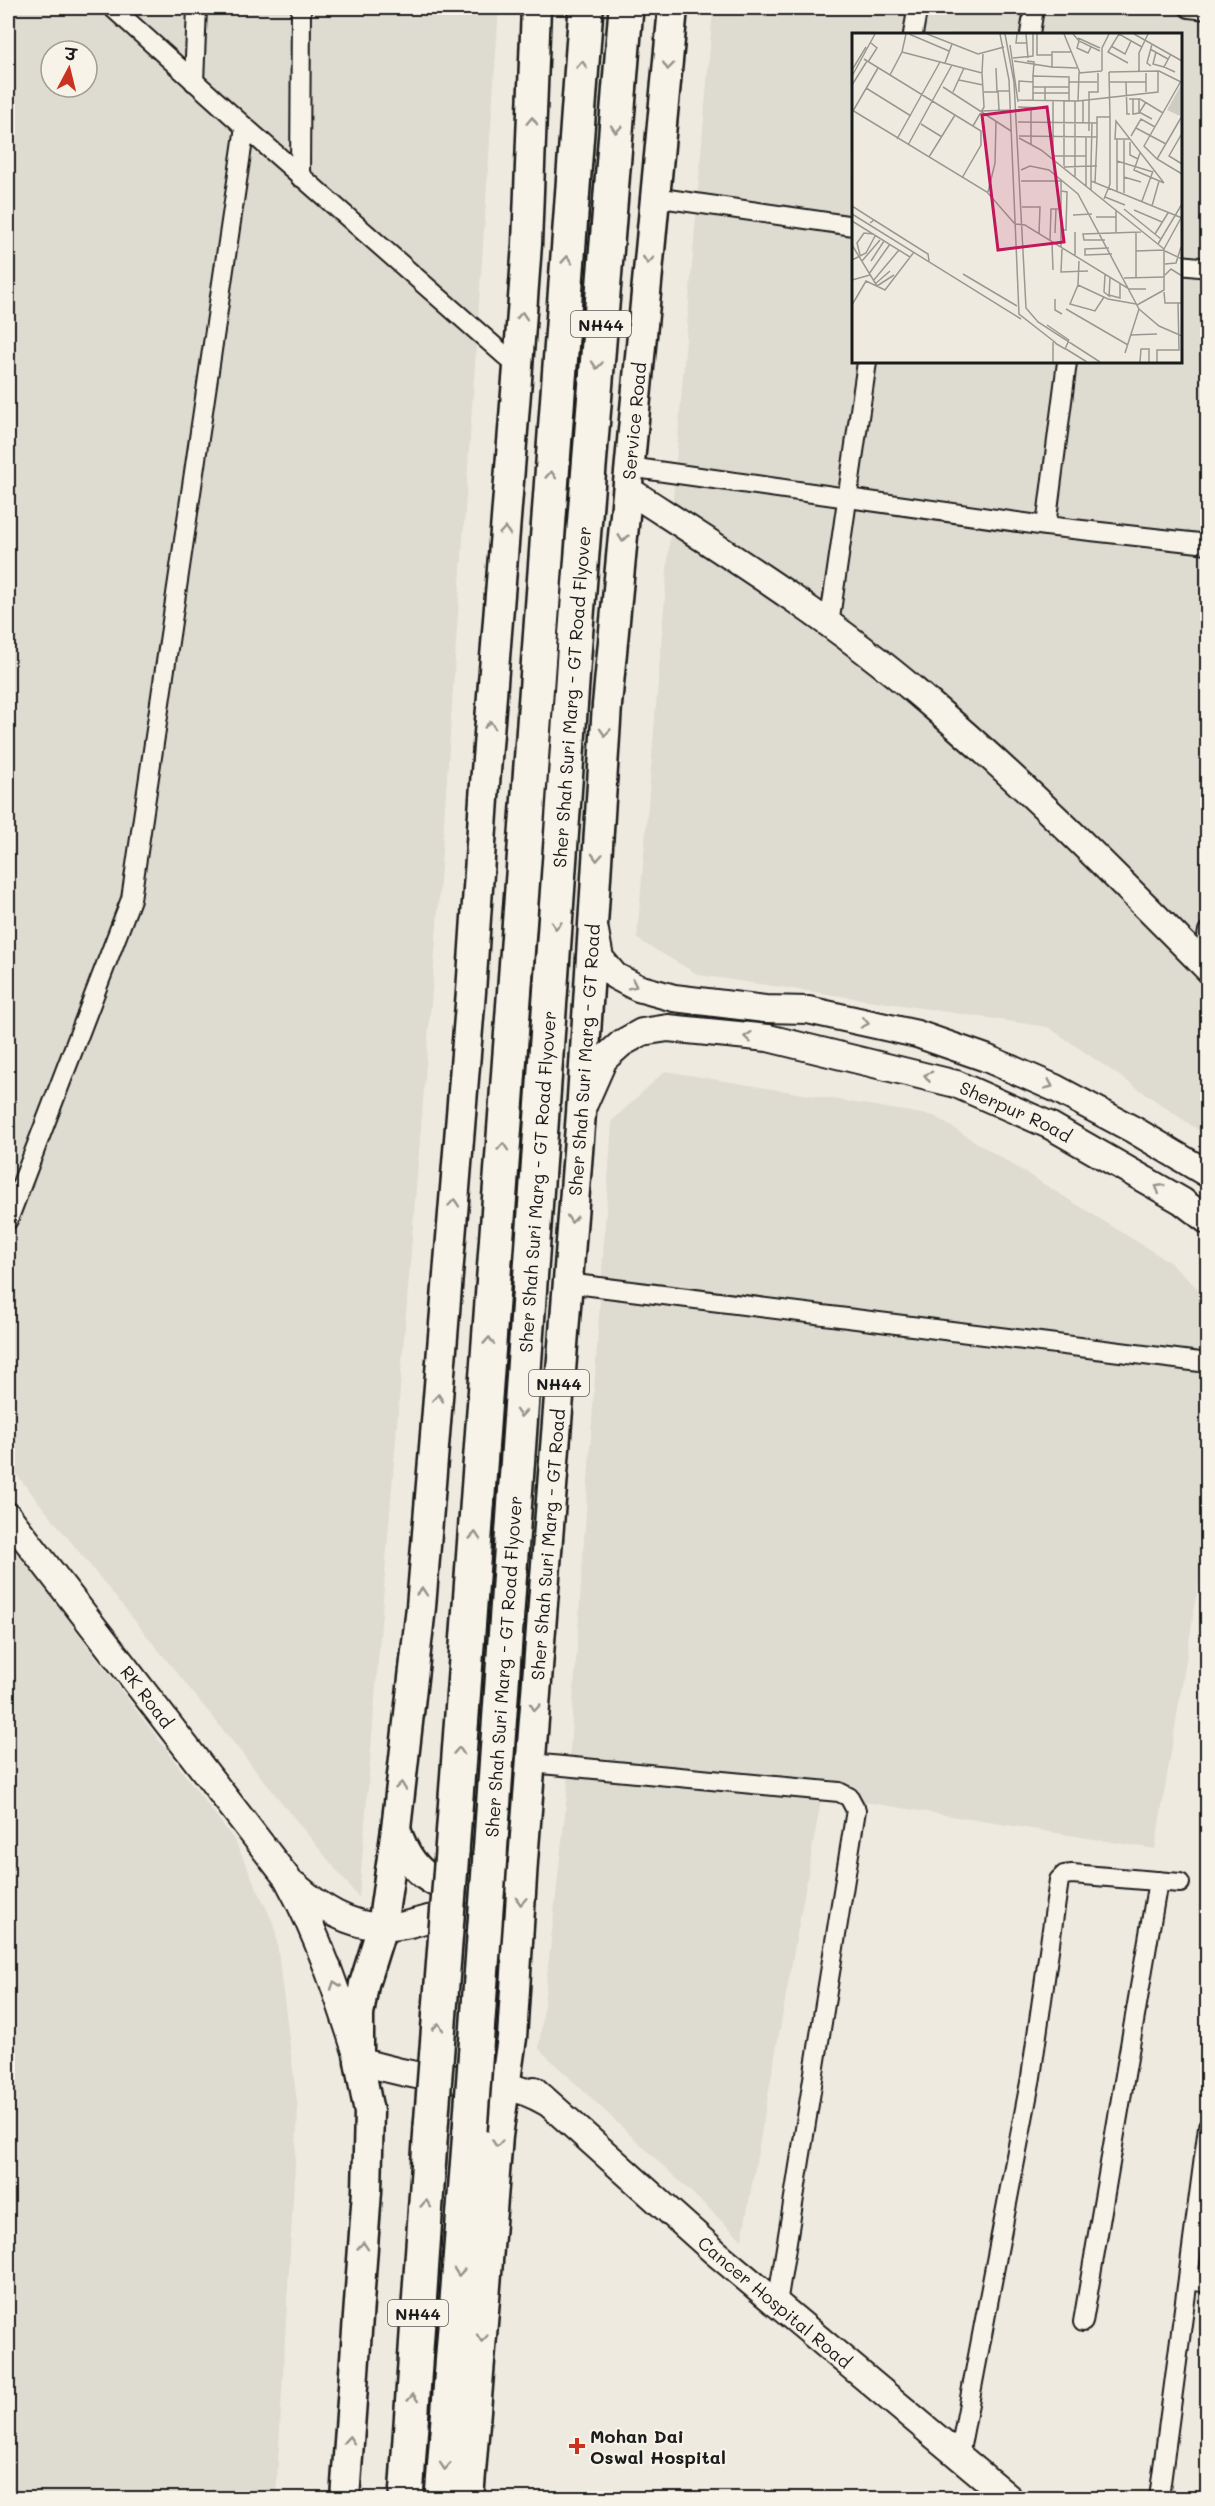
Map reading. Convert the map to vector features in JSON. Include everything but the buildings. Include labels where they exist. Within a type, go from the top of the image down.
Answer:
[{"type":"highway","name":"Sher Shah Suri Marg - GT Road Flyover","points":[[405,2499],[586,8]]},
{"type":"highway","name":"Sher Shah Suri Marg - GT Road Flyover","points":[[442,2499],[490,1855],[575,640],[626,8]]},
{"type":"main road","points":[[345,2499],[367,2190],[369,2112],[359,2061],[359,2015],[364,1984],[382,1927],[396,1829],[422,1595],[471,1003],[485,784],[527,244],[536,8]]},
{"type":"main road","name":"Service Road","points":[[601,798],[628,478],[674,8]]},
{"type":"main road","name":"Sher Shah Suri Marg - GT Road","points":[[469,2499],[497,2148],[512,2038],[581,1113],[601,798]]},
{"type":"main road","points":[[396,1829],[402,1849],[414,1867],[430,1879],[449,1888],[470,1890],[490,1886],[508,1876],[524,1861]]},
{"type":"street","points":[[113,8],[300,177],[518,368]]},
{"type":"street","points":[[194,82],[197,8]]},
{"type":"street","points":[[300,177],[301,8]]},
{"type":"street","points":[[1030,33],[1034,8]]},
{"type":"street","points":[[1189,8],[1208,10]]},
{"type":"street","points":[[913,33],[916,11]]},
{"type":"street","points":[[8,1220],[131,899],[244,127]]},
{"type":"street","points":[[654,197],[852,226]]},
{"type":"street","points":[[1182,265],[1208,268]]},
{"type":"street","points":[[829,625],[867,363]]},
{"type":"street","points":[[1046,526],[1066,363]]},
{"type":"street","points":[[628,478],[849,498],[1046,526],[1208,544]]},
{"type":"street","points":[[628,478],[920,694],[1013,776],[1205,966]]},
{"type":"street","name":"Sherpur Road","points":[[593,922],[600,958],[615,976],[638,988],[674,998],[765,1009],[808,1010],[917,1034],[986,1058],[1055,1088],[1134,1130],[1208,1174]]},
{"type":"street","points":[[1205,966],[1208,931]]},
{"type":"street","points":[[805,1048],[808,1010]]},
{"type":"street","name":"Sherpur Road","points":[[581,1113],[591,1083],[604,1059],[622,1043],[642,1032],[668,1028],[768,1038],[911,1071],[956,1084],[1001,1102],[1103,1155],[1182,1201],[1208,1221]]},
{"type":"street","points":[[567,1283],[1208,1363]]},
{"type":"street","name":"RK Road","points":[[8,1516],[287,1878]]},
{"type":"street","points":[[531,1762],[839,1791],[849,1797],[856,1810],[777,2304]]},
{"type":"street","points":[[959,2457],[1031,2077],[1059,1880],[1064,1875],[1071,1875],[1180,1883]]},
{"type":"street","points":[[287,1878],[315,1933],[333,1979],[359,2061],[402,2073],[505,2085],[531,2093],[546,2102]]},
{"type":"street","name":"Sher Shah Suri Marg - GT Road","points":[[287,1878],[332,1914],[348,1920],[382,1927],[403,1926],[430,1919],[476,1917],[494,1925],[505,1936],[513,1950],[517,1967]]},
{"type":"street","points":[[1083,2322],[1158,1881]]},
{"type":"street","points":[[512,2038],[523,2073],[533,2089],[546,2102]]},
{"type":"street","name":"Cancer Hospital Road","points":[[546,2102],[689,2229],[1008,2498]]},
{"type":"street","points":[[1159,2499],[1208,2127]]},
{"type":"street","points":[[1189,2280],[1208,2283]]},
{"type":"shaded area","points":[[8,8],[499,8],[436,940],[359,1898],[8,1464]]},
{"type":"shaded area","points":[[713,8],[1207,8],[1207,1136],[1048,1027],[699,975],[637,939]]},
{"type":"shaded area","points":[[665,1071],[934,1116],[1168,1261],[1207,1297],[1207,1533],[1155,1849],[822,1795],[742,2240],[539,2049],[567,1795],[612,1121]]},
{"type":"shaded area","points":[[8,1540],[235,1841],[275,1927],[298,2110],[276,2498],[8,2498]]},
{"type":"place","name":"Mohan Dai Oswal Hospital","points":[[577,2446]]}]
